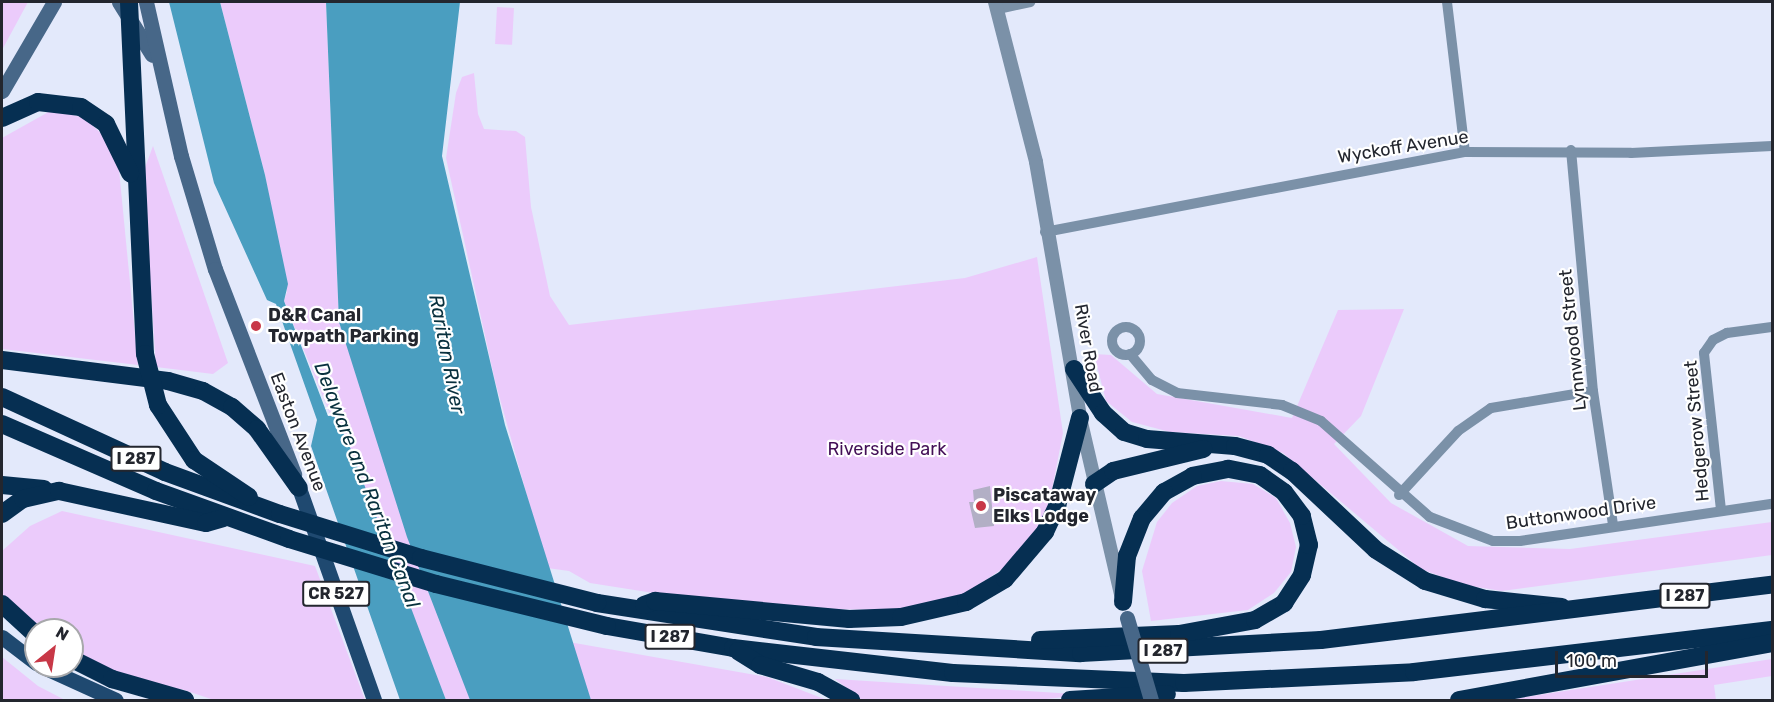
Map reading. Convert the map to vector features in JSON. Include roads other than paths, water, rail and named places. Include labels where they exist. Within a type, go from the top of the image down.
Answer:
[{"type":"highway","points":[[126,6],[145,354],[158,405],[194,460],[277,513]]},
{"type":"highway","points":[[2,118],[23,105],[53,100],[94,114],[116,138],[136,192]]},
{"type":"highway","points":[[2,360],[168,381],[203,391],[232,407],[257,429],[299,488]]},
{"type":"highway","points":[[1074,369],[1103,413],[1124,432],[1147,439],[1253,449],[1280,461],[1376,550],[1425,581],[1485,599],[1542,601],[1574,610]]},
{"type":"highway","name":"I 287","points":[[2,397],[165,472],[277,513],[420,558],[597,603],[816,637],[1005,651],[1228,647],[1574,610],[1773,585]]},
{"type":"highway","points":[[631,609],[655,601],[849,619],[901,617],[966,602],[1005,579],[1045,532],[1059,500],[1080,418]]},
{"type":"highway","name":"I 287","points":[[2,424],[225,517],[289,539],[436,584],[607,626],[733,648],[989,676],[1269,682],[1499,664],[1773,630]]},
{"type":"highway","points":[[1094,484],[1122,468],[1214,446]]},
{"type":"highway","points":[[1005,651],[1022,640],[1179,634],[1256,620],[1284,603],[1302,575],[1309,545],[1302,516],[1284,492],[1260,475],[1228,469],[1193,476],[1164,492],[1142,518],[1127,556],[1125,610]]},
{"type":"highway","points":[[2,485],[59,491],[206,523],[225,517]]},
{"type":"highway","points":[[2,514],[22,499],[59,491]]},
{"type":"highway","points":[[2,604],[24,624]]},
{"type":"highway","points":[[1459,700],[1773,643]]},
{"type":"highway","points":[[733,648],[760,665],[818,682],[851,700]]},
{"type":"highway","points":[[84,665],[112,679],[185,700]]},
{"type":"highway","points":[[1070,700],[1257,693],[1269,682]]},
{"type":"main road","points":[[2,91],[54,2]]},
{"type":"main road","points":[[37,31],[66,2]]},
{"type":"main road","name":"Easton Avenue","points":[[146,2],[161,74],[215,268],[299,488],[374,700]]},
{"type":"main road","points":[[126,6],[161,74]]},
{"type":"main road","name":"River Road","points":[[1125,610],[1151,700]]},
{"type":"main road","points":[[2,637],[24,654]]},
{"type":"main road","points":[[67,678],[116,700]]},
{"type":"street","points":[[997,5],[1030,2]]},
{"type":"street","points":[[1447,2],[1465,152]]},
{"type":"street","name":"River Road","points":[[997,5],[1036,162],[1045,232],[1074,369],[1080,418],[1125,610]]},
{"type":"street","name":"Wyckoff Avenue","points":[[1045,232],[1465,152],[1571,150],[1631,153],[1773,146]]},
{"type":"street","name":"Lynnwood Street","points":[[1571,150],[1593,391],[1613,525]]},
{"type":"street","name":"Hedgerow Street","points":[[1721,510],[1704,353],[1713,340],[1727,333],[1773,327]]},
{"type":"street","name":"Buttonwood Drive","points":[[1130,354],[1152,380],[1177,393],[1282,405],[1321,421],[1399,495],[1430,517],[1464,534],[1494,541],[1520,541],[1613,525],[1773,504]]},
{"type":"street","points":[[1399,495],[1458,431],[1491,408],[1593,391]]},
{"type":"water","points":[[169,2],[220,2],[265,175],[288,284],[284,301],[328,416],[334,416],[348,442],[446,700],[400,700],[311,446],[317,420],[276,304],[267,300],[214,183]]},
{"type":"water","name":"Raritan River","points":[[326,2],[460,2],[442,156],[505,425],[591,700],[470,700],[407,537],[339,322]]},
{"type":"place","name":"D&R Canal Towpath Parking","points":[[256,326]]},
{"type":"place","name":"Piscataway Elks Lodge","points":[[981,506]]},
{"type":"park label","name":"Riverside Park","points":[[887,449]]},
{"type":"water label","name":"Delaware and Raritan Canal","points":[[367,485]]}]
